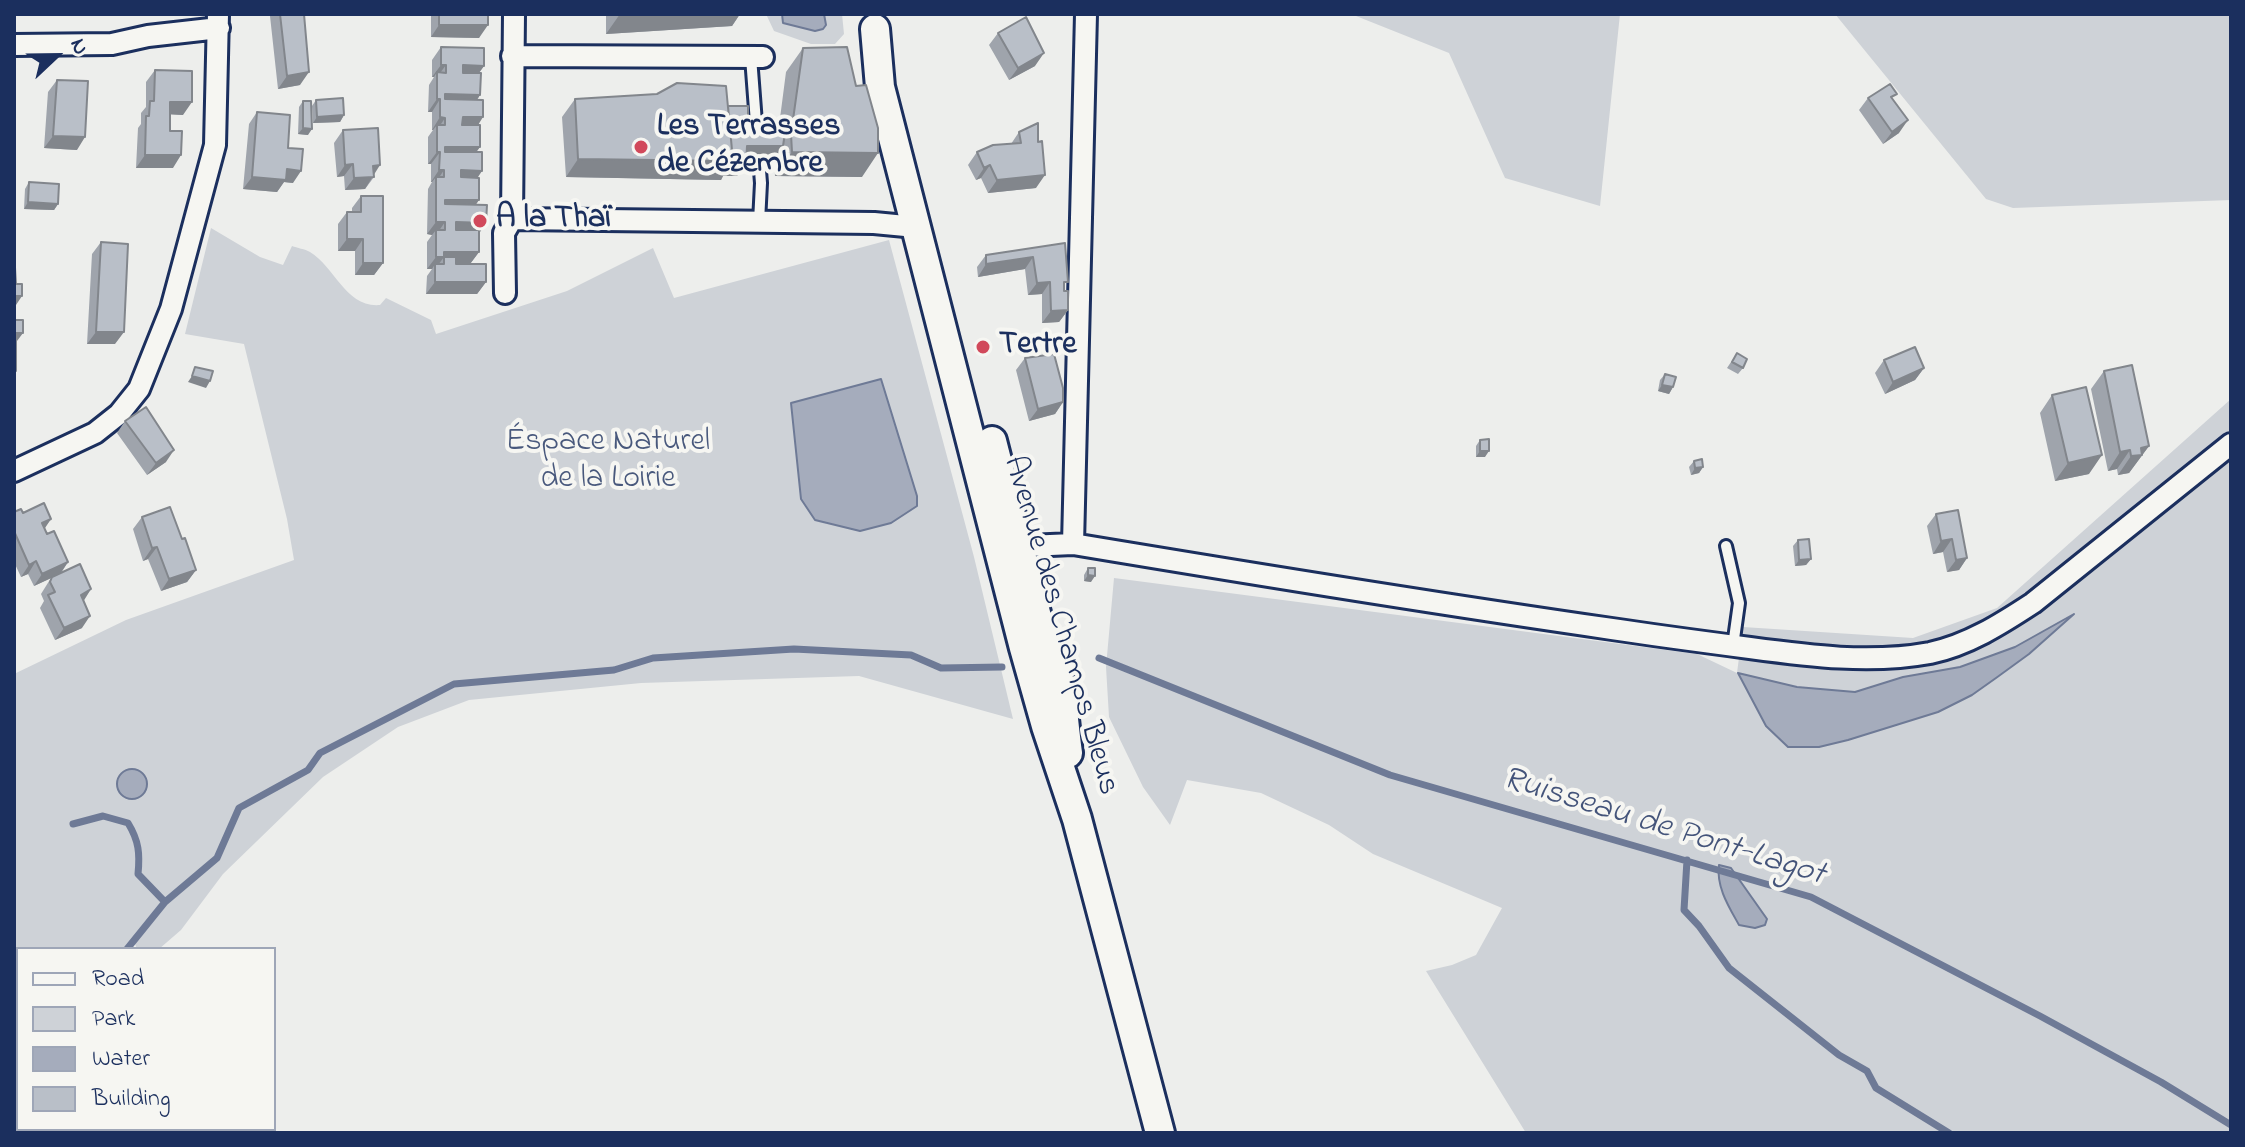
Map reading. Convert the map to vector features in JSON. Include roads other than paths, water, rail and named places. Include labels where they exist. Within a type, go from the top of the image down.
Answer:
[{"type":"main road","name":"Avenue des Champs Bleus","points":[[873,22],[880,87],[916,227],[1010,552]]},
{"type":"main road","name":"Avenue des Champs Bleus","points":[[873,22],[897,78],[944,261],[1046,726],[1077,819],[1160,1133]]},
{"type":"main road","name":"Avenue des Champs Bleus","points":[[916,227],[928,224],[935,252],[944,261]]},
{"type":"street","points":[[505,293],[504,233],[512,219],[514,14]]},
{"type":"street","points":[[1073,544],[1086,14]]},
{"type":"street","points":[[14,45],[112,44],[218,21],[215,145],[171,309],[139,389],[119,414],[95,433],[14,471]]},
{"type":"street","points":[[512,56],[757,57]]},
{"type":"street","points":[[512,219],[874,223],[916,227]]},
{"type":"street","points":[[1010,552],[1032,546],[1073,544],[1382,595],[1733,646],[1859,659],[1931,652],[1983,633],[2033,603],[2231,444]]},
{"type":"lane","points":[[757,57],[757,138]]},
{"type":"lane","points":[[759,158],[759,222]]},
{"type":"lane","points":[[1726,546],[1739,603],[1733,646]]},
{"type":"water","points":[[782,14],[824,14],[826,25],[815,31],[783,23]]},
{"type":"water","points":[[881,379],[917,496],[917,506],[891,523],[860,531],[815,520],[801,499],[791,403]]},
{"type":"water","points":[[2074,614],[2029,654],[1972,695],[1938,712],[1819,747],[1788,747],[1766,726],[1738,673],[1797,687],[1855,692],[1903,677],[1960,667],[2015,647]]},
{"type":"water","points":[[132,769],[143,773],[147,784],[143,795],[132,799],[121,795],[117,784],[121,773]]},
{"type":"water","points":[[1719,865],[1731,868],[1767,919],[1765,925],[1755,928],[1739,925],[1721,889]]},
{"type":"waterway","name":"Ruisseau de Pont-Lagot","points":[[129,947],[165,902],[217,858],[239,808],[308,770],[320,753],[454,684],[614,670],[653,658],[794,649],[911,655],[941,668],[1002,667]]},
{"type":"waterway","name":"Ruisseau de Pont-Lagot","points":[[1099,658],[1390,775],[1811,897],[2040,1016],[2161,1082],[2231,1125]]},
{"type":"waterway","points":[[73,824],[103,816],[128,823],[138,848],[138,874],[165,902]]},
{"type":"waterway","points":[[1687,860],[1684,910],[1729,968],[1839,1055],[1867,1071],[1876,1088],[1949,1133]]},
{"type":"place","name":"Les Terrasses de Cézembre","points":[[641,147]]},
{"type":"place","name":"A la Thaï","points":[[480,221]]},
{"type":"place","name":"Tertre","points":[[983,347]]},
{"type":"park label","name":"Éspace Naturel de la Loirie","points":[[608,462]]}]
